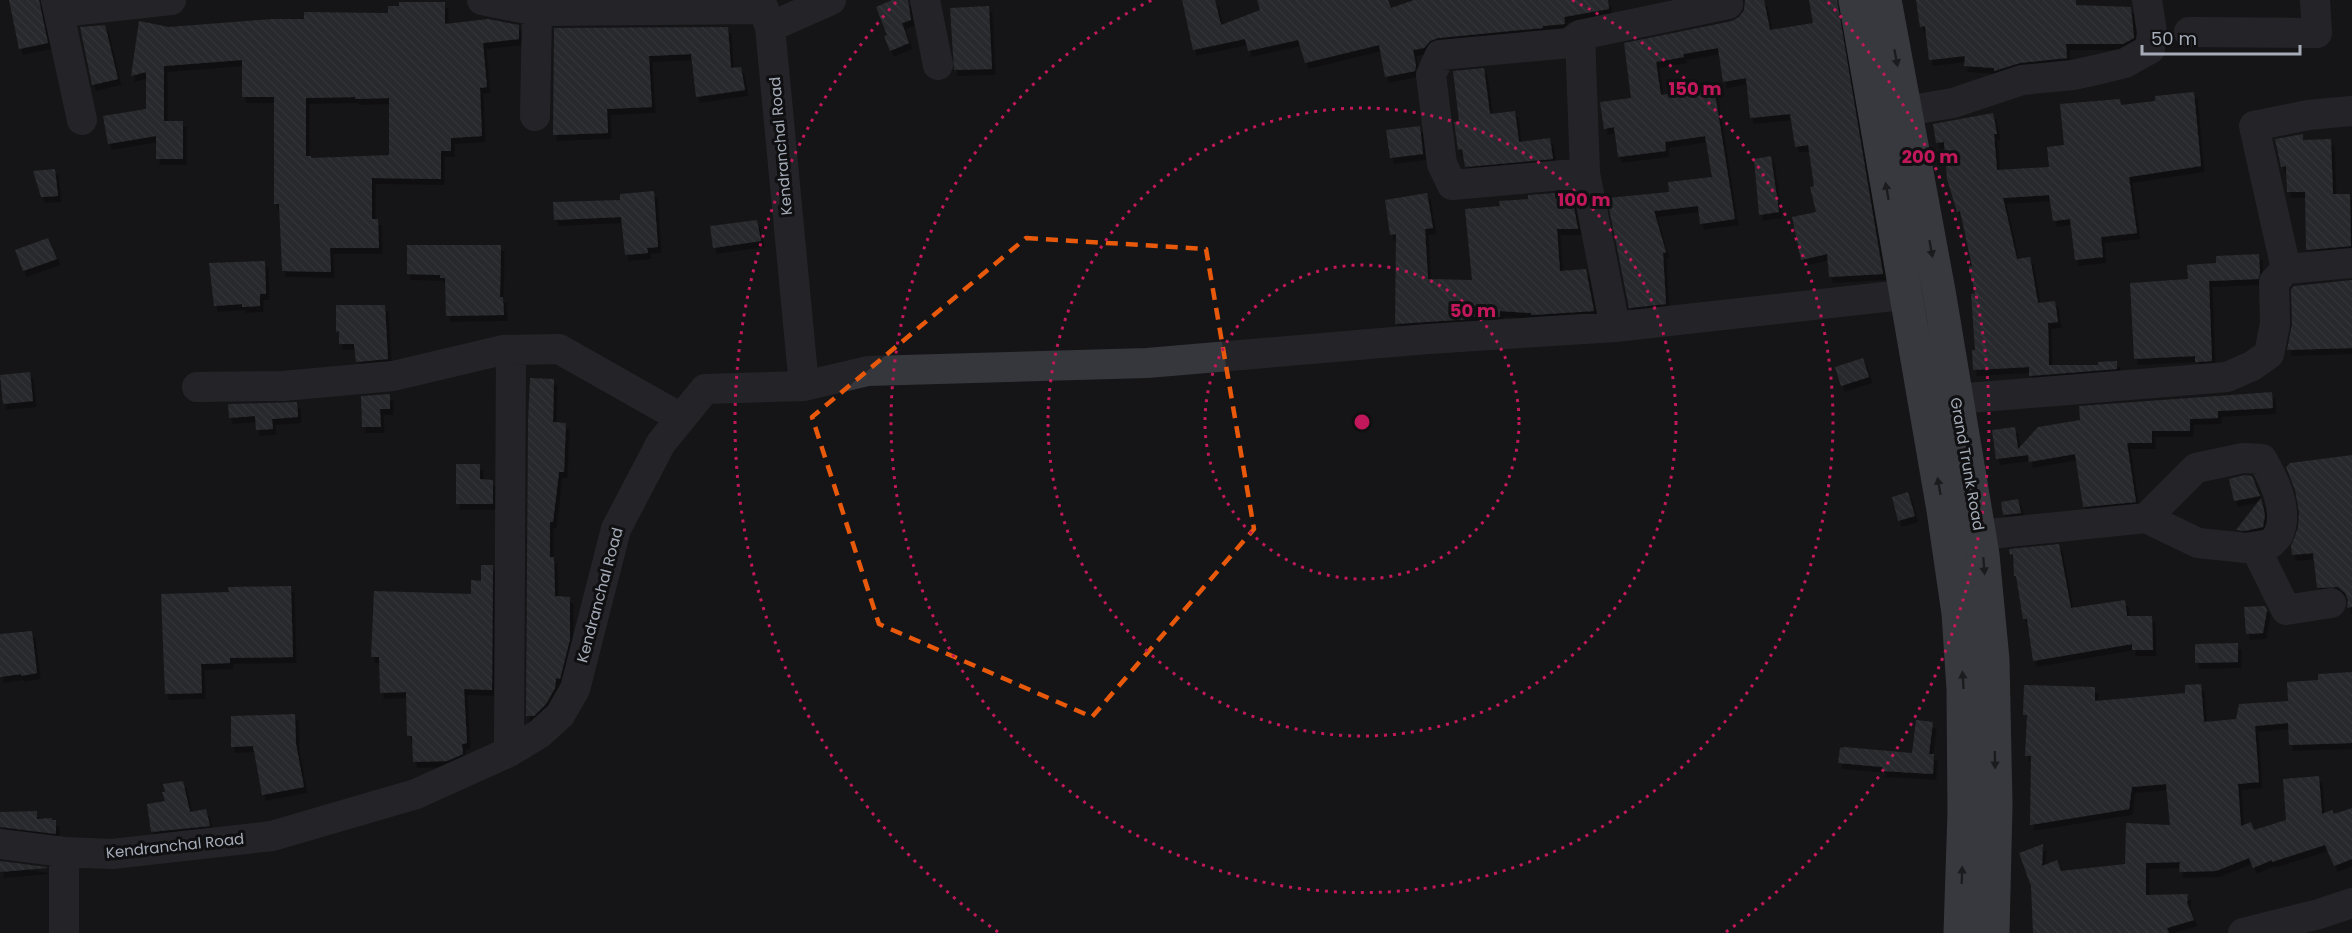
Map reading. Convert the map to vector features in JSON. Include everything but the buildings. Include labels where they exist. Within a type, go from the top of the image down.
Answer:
[{"type":"highway","name":"Grand Trunk Road","points":[[1855,0],[1944,510],[1958,613],[1963,689],[1964,812],[1960,933]]},
{"type":"highway","name":"Grand Trunk Road","points":[[1885,0],[1939,291],[1979,534],[1993,660],[1996,805],[1993,933]]},
{"type":"street","points":[[82,120],[58,6],[171,0]]},
{"type":"street","points":[[482,0],[537,11],[764,12],[831,0]]},
{"type":"street","points":[[925,0],[938,65]]},
{"type":"street","points":[[1906,111],[1953,103],[2022,80],[2073,75],[2125,63],[2150,49],[2152,32],[2147,0]]},
{"type":"street","points":[[2189,32],[2316,33],[2316,0]]},
{"type":"street","points":[[1585,173],[1452,185],[1442,164],[1431,75],[1440,55],[1569,43],[1580,35],[1728,4]]},
{"type":"street","points":[[535,116],[537,11]]},
{"type":"street","name":"Kendranchal Road","points":[[0,844],[64,852],[112,854],[272,837],[416,794],[509,752],[539,734],[560,715],[575,689],[616,529],[661,443],[705,388],[804,386],[764,12]]},
{"type":"street","points":[[1580,35],[1585,173],[1615,327]]},
{"type":"street","points":[[2286,269],[2254,126],[2308,115],[2352,111]]},
{"type":"street","points":[[1956,399],[2227,377],[2252,366],[2269,354],[2275,324],[2274,282],[2286,269],[2352,263]]},
{"type":"street","points":[[804,386],[868,371],[1147,363],[1428,339],[1615,327],[1939,291]]},
{"type":"street","points":[[197,387],[283,386],[393,376],[511,350],[559,349],[681,418]]},
{"type":"street","points":[[509,752],[511,350]]},
{"type":"street","points":[[1979,534],[2146,518],[2198,543],[2246,548],[2270,544],[2279,533],[2282,516],[2275,481],[2262,459],[2243,458],[2196,468],[2146,518]]},
{"type":"street","points":[[2254,547],[2286,610],[2331,603]]},
{"type":"street","points":[[64,852],[64,933]]},
{"type":"street","points":[[2243,933],[2319,914],[2352,903]]},
{"type":"highlighted area","points":[[1026,238],[1206,249],[1254,529],[1092,717],[879,624],[812,417]]}]
